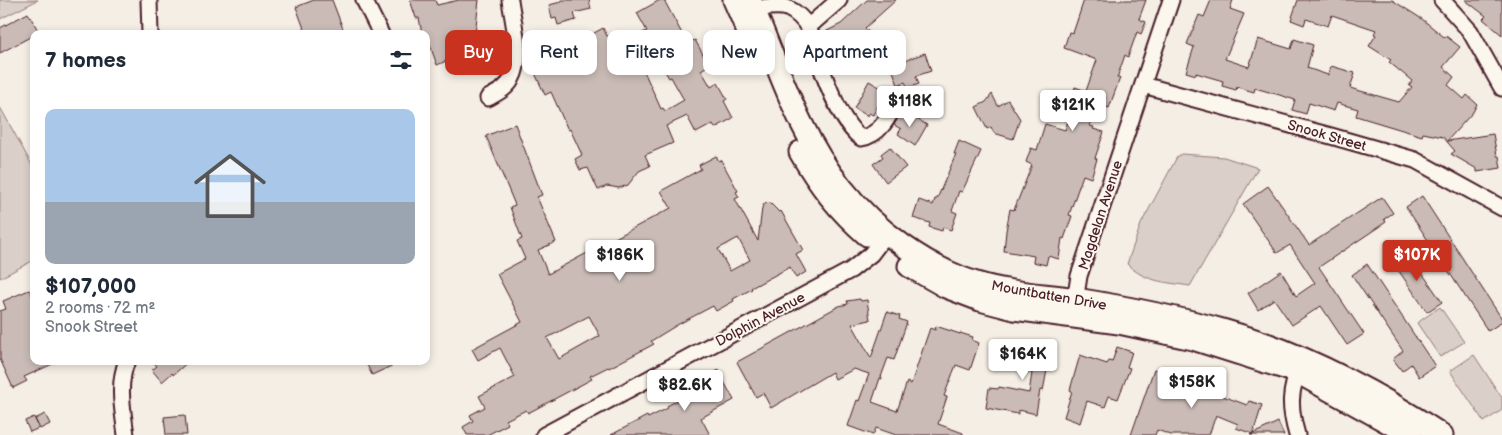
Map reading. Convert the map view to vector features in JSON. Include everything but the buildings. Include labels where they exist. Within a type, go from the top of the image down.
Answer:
[{"type":"main road","name":"Mountbatten Drive","points":[[734,0],[794,141],[818,182],[856,225],[975,282],[1074,308],[1185,320],[1228,331],[1270,345],[1300,366],[1411,435]]},
{"type":"main road","name":"Mountbatten Drive","points":[[752,4],[800,124],[821,160],[842,189],[868,217],[883,239]]},
{"type":"main road","name":"Mountbatten Drive","points":[[1300,366],[1372,393],[1442,435]]},
{"type":"street","points":[[149,0],[150,30]]},
{"type":"street","points":[[364,0],[378,30]]},
{"type":"street","points":[[488,98],[502,90],[512,78],[518,56],[510,0]]},
{"type":"street","points":[[808,27],[839,0]]},
{"type":"street","name":"Magdelan Avenue","points":[[1074,308],[1079,276],[1172,0]]},
{"type":"street","points":[[1442,0],[1470,31],[1502,88]]},
{"type":"street","points":[[752,4],[788,8],[799,16],[808,27],[823,72],[846,122],[853,132],[861,138],[868,137],[876,132],[887,119],[900,94]]},
{"type":"street","name":"Snook Street","points":[[1143,85],[1415,160],[1502,208]]},
{"type":"street","name":"Dolphin Avenue","points":[[544,435],[851,270],[871,254],[883,239]]},
{"type":"street","points":[[125,365],[122,400],[126,435]]},
{"type":"street","points":[[1297,435],[1290,398],[1300,366]]},
{"type":"shaded area","points":[[0,0],[38,0],[0,19]]},
{"type":"shaded area","points":[[0,107],[30,162],[30,262],[0,278]]},
{"type":"shaded area","points":[[1181,154],[1224,157],[1258,168],[1190,286],[1148,278],[1127,264],[1141,224],[1177,157]]},
{"type":"shaded area","points":[[1440,307],[1464,342],[1440,357],[1417,323]]},
{"type":"shaded area","points":[[1474,355],[1502,398],[1502,410],[1484,422],[1450,371]]}]
